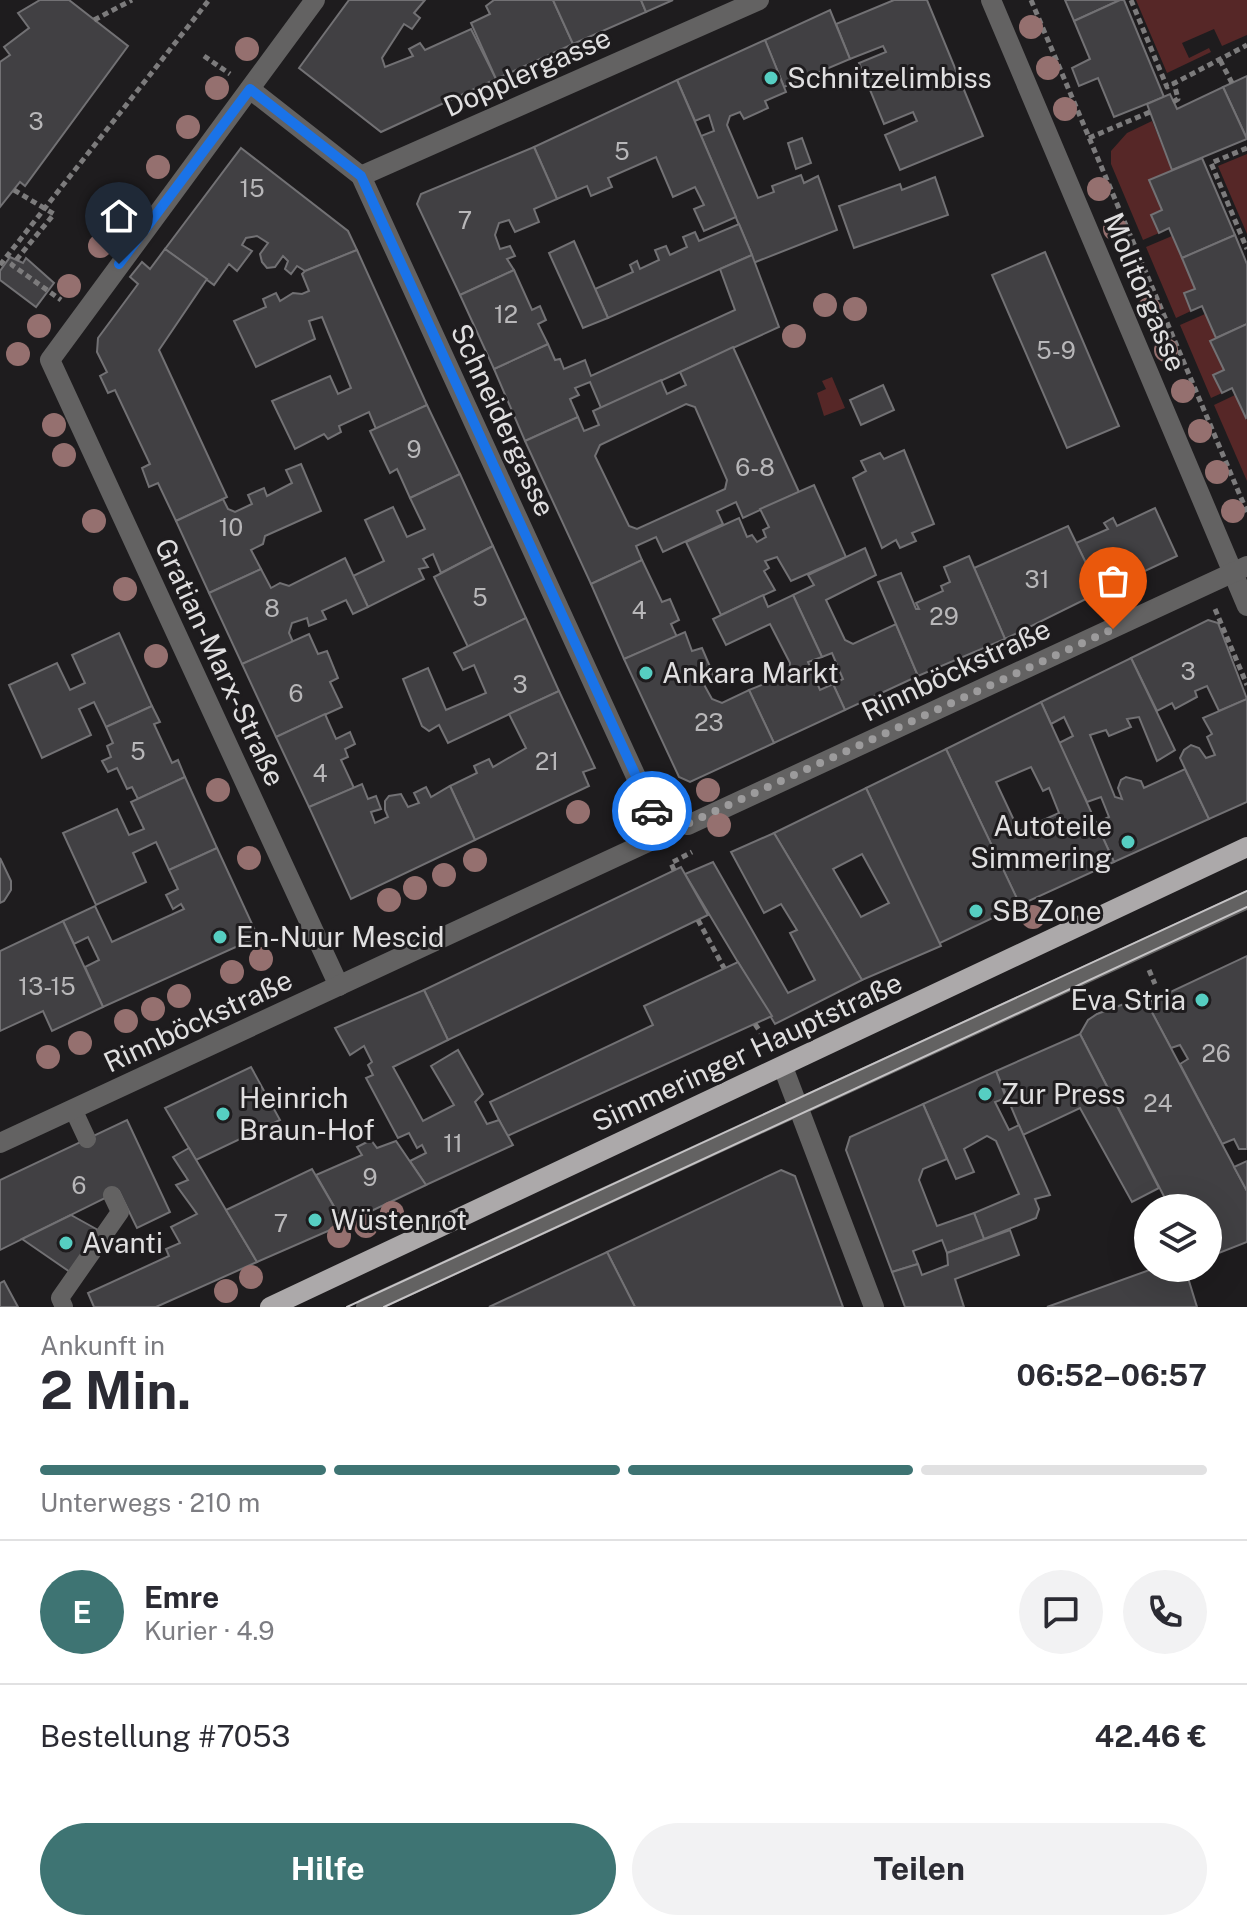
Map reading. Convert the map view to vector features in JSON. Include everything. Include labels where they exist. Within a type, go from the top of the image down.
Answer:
[{"type":"main road","name":"Simmeringer Hauptstraße","points":[[270,1307],[1247,847]]},
{"type":"street","points":[[82,314],[315,0]]},
{"type":"street","name":"Dopplergasse","points":[[361,176],[759,0]]},
{"type":"street","name":"Molitorgasse","points":[[991,0],[1240,569],[1247,606]]},
{"type":"street","name":"Schneidergasse","points":[[250,89],[361,176],[661,836]]},
{"type":"street","name":"Gratian-Marx-Straße","points":[[82,314],[50,360],[339,986]]},
{"type":"street","name":"Rinnböckstraße","points":[[688,825],[1240,569]]},
{"type":"street","name":"Rinnböckstraße","points":[[0,1143],[661,836]]},
{"type":"street","points":[[783,1067],[874,1307]]},
{"type":"lane","points":[[661,836],[688,825]]},
{"type":"lane","points":[[365,1307],[1247,900]]},
{"type":"lane","points":[[73,1109],[87,1139]]},
{"type":"lane","points":[[64,1307],[60,1298],[120,1212],[112,1195]]},
{"type":"path","points":[[94,20],[132,0]]},
{"type":"path","points":[[0,265],[209,0]]},
{"type":"path","points":[[1031,0],[1247,512]]},
{"type":"path","points":[[1131,0],[1167,87],[1247,45]]},
{"type":"path","points":[[1220,60],[1232,83]]},
{"type":"path","points":[[1173,102],[1178,99],[1174,83]]},
{"type":"path","points":[[1089,138],[1150,112]]},
{"type":"path","points":[[1247,148],[1211,163],[1247,249]]},
{"type":"path","points":[[14,190],[54,214],[12,265],[82,314]]},
{"type":"path","points":[[1215,609],[1247,685]]},
{"type":"path","points":[[698,920],[724,968]]},
{"type":"path","points":[[755,1024],[761,1033]]},
{"type":"shaded area","points":[[1136,0],[1247,0],[1247,35],[1222,46],[1214,29],[1182,43],[1189,58],[1209,48],[1211,52],[1167,73]]},
{"type":"shaded area","points":[[1152,121],[1172,170],[1149,180],[1162,210],[1151,215],[1159,233],[1143,240],[1111,164],[1111,151],[1127,133]]},
{"type":"shaded area","points":[[1247,154],[1247,234],[1218,166]]},
{"type":"shaded area","points":[[1172,236],[1195,289],[1184,294],[1191,311],[1176,318],[1146,247]]},
{"type":"shaded area","points":[[1205,314],[1216,338],[1210,342],[1224,370],[1213,375],[1222,393],[1211,398],[1180,325]]},
{"type":"shaded area","points":[[832,377],[845,408],[824,416],[817,393],[826,389],[822,381]]},
{"type":"shaded area","points":[[1235,395],[1247,420],[1247,481],[1214,405]]},
{"type":"building","points":[[40,0],[69,0],[128,46],[25,186],[20,182],[0,207],[0,62],[10,55],[4,47],[29,28],[18,13]]},
{"type":"building","points":[[349,0],[425,0],[414,13],[420,18],[412,29],[404,24],[382,58],[385,67],[413,56],[409,49],[420,43],[425,50],[471,29],[496,79],[381,132],[299,68]]},
{"type":"building","points":[[494,0],[553,0],[573,44],[496,79],[471,23],[490,14],[486,6]]},
{"type":"building","points":[[553,0],[641,0],[646,12],[573,44]]},
{"type":"building","points":[[641,0],[673,0],[646,12]]},
{"type":"building","points":[[894,0],[927,0],[983,136],[900,170],[885,135],[917,121],[913,112],[884,124],[859,63],[886,52],[883,46],[850,59],[836,24]]},
{"type":"building","points":[[1065,0],[1120,0],[1074,21]]},
{"type":"building","points":[[1124,0],[1164,97],[1114,117],[1098,78],[1079,86],[1072,68],[1090,59],[1074,21]]},
{"type":"building","points":[[830,10],[850,59],[784,87],[765,40]]},
{"type":"building","points":[[765,40],[786,92],[765,101],[768,108],[744,119],[740,112],[730,116],[727,125],[758,198],[774,192],[772,186],[801,175],[804,183],[818,176],[837,230],[753,263],[701,136],[714,131],[709,115],[695,121],[677,80]]},
{"type":"building","points":[[1247,76],[1247,139],[1223,87]]},
{"type":"building","points":[[677,80],[736,217],[704,231],[694,209],[704,205],[695,187],[673,197],[656,157],[608,178],[612,187],[591,196],[587,186],[557,199],[534,147]]},
{"type":"building","points":[[1223,87],[1247,139],[1172,170],[1147,104],[1170,94],[1177,109]]},
{"type":"building","points":[[802,138],[811,163],[796,169],[788,143]]},
{"type":"building","points":[[534,147],[557,199],[534,209],[539,222],[515,232],[509,220],[499,223],[495,235],[500,249],[510,246],[515,256],[507,259],[514,270],[460,295],[417,204],[421,194]]},
{"type":"building","points":[[241,148],[348,231],[357,250],[305,271],[297,266],[291,274],[285,269],[288,261],[283,256],[275,267],[267,268],[260,254],[268,243],[257,236],[246,238],[242,245],[252,251],[237,271],[229,264],[214,285],[165,249]]},
{"type":"building","points":[[1202,158],[1235,235],[1182,258],[1169,228],[1159,233],[1151,215],[1162,210],[1149,180]]},
{"type":"building","points":[[935,177],[948,215],[854,248],[839,206],[900,184],[902,190]]},
{"type":"building","points":[[739,224],[752,255],[608,318],[595,289],[633,272],[630,265],[637,261],[640,269],[659,260],[655,250],[666,246],[670,255],[687,247],[683,237],[695,232],[699,241]]},
{"type":"building","points":[[1235,235],[1247,264],[1247,324],[1216,338],[1202,306],[1191,311],[1184,293],[1195,289],[1182,258]]},
{"type":"building","points":[[574,241],[608,318],[583,328],[549,253]]},
{"type":"building","points":[[165,249],[207,279],[159,350],[227,497],[176,521],[158,483],[149,487],[142,468],[150,464],[115,390],[108,393],[100,376],[107,372],[97,352],[98,338],[138,284],[130,277],[142,262],[150,269]]},
{"type":"building","points":[[357,250],[427,405],[376,429],[369,412],[339,426],[341,432],[328,439],[324,434],[295,449],[272,401],[330,376],[338,394],[351,388],[322,317],[309,321],[315,339],[256,367],[234,321],[266,307],[263,299],[276,293],[280,301],[293,293],[309,291],[302,274],[305,271]]},
{"type":"building","points":[[1045,252],[1119,426],[1067,448],[992,275]]},
{"type":"building","points":[[752,255],[779,327],[601,408],[590,382],[575,388],[579,395],[570,399],[578,417],[525,441],[494,369],[548,344],[555,360],[560,359],[564,369],[585,360],[591,376],[735,310],[720,269]]},
{"type":"building","points":[[10,257],[23,263],[26,258],[54,283],[36,307],[0,280],[0,271]]},
{"type":"building","points":[[514,270],[532,310],[540,306],[546,320],[538,324],[548,344],[494,369],[460,295]]},
{"type":"building","points":[[1247,324],[1246,418],[1232,388],[1222,393],[1213,375],[1224,370],[1210,341]]},
{"type":"building","points":[[733,347],[799,492],[743,518],[736,502],[717,511],[723,524],[663,552],[656,537],[636,546],[642,560],[591,584],[525,441],[578,417],[584,431],[599,425],[593,411],[661,380],[667,394],[686,385],[680,372]],"holes":[[[686,404],[695,407],[727,480],[725,489],[637,529],[629,526],[595,456],[600,445]]]},
{"type":"building","points":[[883,385],[894,410],[861,425],[850,400]]},
{"type":"building","points":[[427,405],[460,474],[410,498],[397,469],[390,473],[370,431]]},
{"type":"building","points":[[904,450],[934,524],[912,533],[916,541],[900,548],[896,540],[882,548],[853,478],[866,471],[861,461],[880,453],[884,459]]},
{"type":"building","points":[[301,464],[321,511],[265,536],[263,544],[251,550],[261,569],[209,593],[176,521],[223,499],[228,509],[235,512],[252,504],[248,495],[264,488],[267,496],[292,483],[286,470]]},
{"type":"building","points":[[460,474],[493,546],[441,573],[433,554],[423,559],[428,567],[419,569],[424,579],[368,607],[353,576],[384,561],[365,520],[393,507],[407,537],[425,529],[410,498]]},
{"type":"building","points":[[814,485],[846,557],[791,581],[777,557],[765,561],[769,568],[764,571],[775,590],[721,615],[686,542],[739,518],[747,537],[752,535],[757,542],[766,537],[763,530],[769,527],[760,509]]},
{"type":"building","points":[[1155,508],[1177,556],[1100,592],[1076,543],[1108,529],[1104,523],[1113,518],[1117,526]]},
{"type":"building","points":[[1068,526],[1100,592],[1005,639],[974,568]]},
{"type":"building","points":[[493,546],[526,618],[468,647],[434,577]]},
{"type":"building","points":[[865,548],[876,575],[826,600],[845,640],[853,644],[896,624],[918,676],[845,710],[833,684],[843,679],[832,653],[822,657],[793,595],[814,585],[808,575]]},
{"type":"building","points":[[969,556],[1005,639],[918,676],[878,582],[901,573],[916,609],[919,609],[916,603],[943,591],[941,586],[950,582],[944,567]]},
{"type":"building","points":[[345,558],[368,607],[353,614],[346,600],[322,611],[326,619],[309,626],[307,618],[292,623],[289,633],[293,642],[242,664],[209,593],[261,569],[271,588],[280,583],[289,586]]},
{"type":"building","points":[[642,560],[662,602],[670,599],[679,620],[671,624],[677,637],[624,659],[591,584]]},
{"type":"building","points":[[763,595],[768,607],[793,595],[822,657],[808,662],[820,690],[833,684],[845,710],[774,743],[749,690],[789,674],[790,663],[770,624],[726,645],[713,619]]},
{"type":"building","points":[[526,618],[559,691],[448,743],[439,725],[429,731],[422,726],[403,679],[428,668],[446,710],[486,693],[474,665],[463,670],[454,653]]},
{"type":"building","points":[[1208,620],[1218,623],[1247,699],[1219,711],[1207,686],[1195,691],[1197,697],[1175,709],[1172,703],[1157,711],[1131,658]]},
{"type":"building","points":[[685,632],[692,651],[702,648],[714,676],[702,681],[712,699],[722,703],[749,690],[774,743],[690,782],[679,777],[624,659]]},
{"type":"building","points":[[119,633],[152,706],[106,727],[94,702],[79,709],[91,735],[42,758],[9,685],[57,663],[70,690],[85,683],[72,655]]},
{"type":"building","points":[[309,634],[318,654],[327,651],[338,678],[330,682],[342,707],[276,737],[242,664]]},
{"type":"building","points":[[1131,658],[1175,750],[1157,761],[1139,717],[1127,719],[1131,727],[1109,736],[1106,730],[1090,735],[1115,797],[1122,799],[1118,788],[1126,777],[1141,781],[1144,788],[1185,769],[1209,819],[1114,862],[1096,823],[1109,817],[1101,797],[1087,802],[1059,743],[1073,736],[1064,717],[1051,724],[1041,702]]},
{"type":"building","points":[[559,691],[595,768],[583,772],[589,786],[475,840],[450,786],[477,773],[474,766],[489,759],[493,767],[526,748],[509,714]]},
{"type":"building","points":[[1247,699],[1247,802],[1209,819],[1180,758],[1191,745],[1199,748],[1206,758],[1215,755],[1207,737],[1212,734],[1203,718]]},
{"type":"building","points":[[1041,702],[1114,862],[1020,905],[946,749]],"holes":[[[1031,767],[1043,791],[1049,788],[1059,813],[1019,831],[996,782]]]},
{"type":"building","points":[[152,706],[160,722],[154,724],[172,763],[178,760],[185,777],[138,799],[132,787],[127,789],[117,768],[108,772],[102,761],[111,757],[107,746],[113,743],[106,727]]},
{"type":"building","points":[[325,714],[336,739],[350,732],[355,744],[345,749],[348,757],[341,760],[354,788],[309,807],[276,737]]},
{"type":"building","points":[[946,749],[1020,905],[938,944],[866,788]]},
{"type":"building","points":[[185,777],[217,848],[169,870],[156,842],[133,853],[146,882],[96,905],[63,833],[117,809],[129,835],[144,829],[131,802]]},
{"type":"building","points":[[362,784],[368,799],[376,796],[381,809],[371,812],[375,823],[388,817],[385,801],[389,796],[401,794],[408,807],[419,803],[414,793],[426,787],[431,797],[450,786],[475,840],[351,899],[309,807]]},
{"type":"building","points":[[866,788],[941,946],[862,980],[774,833]],"holes":[[[862,854],[889,903],[861,917],[833,869]]]},
{"type":"building","points":[[774,833],[862,980],[775,1024],[685,874],[713,862],[788,993],[815,980],[790,933],[797,930],[781,904],[764,913],[731,852]]},
{"type":"building","points":[[217,848],[258,937],[103,1007],[85,967],[99,960],[88,937],[74,944],[63,921],[95,906],[112,942],[184,909],[181,904],[173,909],[166,895],[178,889],[169,870]]},
{"type":"building","points":[[0,858],[11,881],[11,890],[0,903]]},
{"type":"building","points":[[681,867],[708,915],[448,1040],[424,990]]},
{"type":"building","points":[[63,921],[103,1007],[52,1031],[43,1011],[0,1031],[0,951]]},
{"type":"building","points":[[1247,956],[1247,1149],[1239,1149],[1234,1139],[1222,1144],[1180,1064],[1188,1059],[1180,1045],[1171,1048],[1147,1003]]},
{"type":"building","points":[[738,962],[772,1016],[507,1136],[490,1102],[653,1025],[644,1006]]},
{"type":"building","points":[[424,990],[448,1040],[393,1067],[423,1121],[454,1105],[431,1066],[458,1050],[483,1094],[475,1102],[487,1124],[499,1120],[513,1145],[426,1185],[410,1161],[426,1153],[422,1145],[417,1148],[409,1133],[398,1138],[366,1078],[373,1075],[368,1065],[372,1062],[364,1046],[350,1055],[335,1028]]},
{"type":"building","points":[[1147,1003],[1247,1191],[1247,1242],[1222,1252],[1222,1194],[1163,1194],[1080,1034],[1088,1020],[1124,1004]]},
{"type":"building","points":[[1080,1034],[1159,1188],[1147,1194],[1134,1194],[1132,1202],[1080,1108],[1023,1135],[996,1071]]},
{"type":"building","name":"Heinrich Braun-Hof","points":[[251,1067],[280,1120],[196,1160],[165,1108]]},
{"type":"building","points":[[996,1071],[1006,1098],[995,1102],[1009,1130],[1019,1125],[1050,1195],[1035,1199],[1039,1209],[1036,1218],[984,1239],[974,1213],[1019,1194],[996,1141],[987,1136],[964,1149],[974,1172],[956,1179],[923,1104]]},
{"type":"building","points":[[923,1104],[947,1159],[923,1169],[919,1180],[937,1226],[974,1213],[984,1239],[947,1253],[942,1240],[913,1251],[918,1264],[892,1272],[846,1150],[850,1137]]},
{"type":"building","points":[[127,1120],[170,1212],[137,1228],[119,1191],[0,1250],[0,1180]]},
{"type":"building","points":[[371,1140],[377,1148],[396,1141],[426,1185],[344,1224],[316,1175],[362,1155],[357,1147]]},
{"type":"building","points":[[189,1148],[257,1262],[156,1307],[94,1307],[88,1293],[169,1256],[166,1249],[180,1243],[171,1227],[197,1214],[176,1185],[188,1180],[173,1157]]},
{"type":"building","points":[[1247,1161],[1247,1191],[1234,1167]]},
{"type":"building","points":[[312,1169],[344,1224],[257,1262],[226,1210]]},
{"type":"building","points":[[781,1170],[795,1176],[843,1307],[635,1307],[607,1252]]},
{"type":"building","points":[[71,1215],[98,1230],[70,1272],[22,1239]]},
{"type":"building","points":[[1010,1230],[1019,1255],[955,1279],[964,1307],[905,1307],[892,1272],[918,1264],[922,1275],[948,1265],[947,1253]]},
{"type":"building","points":[[607,1252],[635,1307],[489,1307]]},
{"type":"building","points":[[1134,1276],[1134,1282],[1189,1282],[1197,1307],[1047,1307]]},
{"type":"building","points":[[4,1281],[18,1307],[0,1307],[0,1283]]},
{"type":"tram line","points":[[347,1307],[1247,891]]},
{"type":"tram line","points":[[384,1307],[1247,907]]},
{"type":"way so far","points":[[652,811],[661,836],[1113,629]]},
{"type":"place","name":"Schnitzelimbiss","points":[[771,78]]},
{"type":"place","name":"Ankara Markt","points":[[646,673]]},
{"type":"place","name":"Autoteile Simmering","points":[[1128,842]]},
{"type":"place","name":"SB Zone","points":[[976,911]]},
{"type":"place","name":"En-Nuur Mescid","points":[[220,937]]},
{"type":"place","name":"Eva Stria","points":[[1202,1000]]},
{"type":"place","name":"Zur Press","points":[[985,1094]]},
{"type":"place","name":"Heinrich Braun-Hof","points":[[223,1114]]},
{"type":"place","name":"Wüstenrot","points":[[315,1220]]},
{"type":"place","name":"Avanti","points":[[66,1243]]},
{"type":"route","points":[[119,264],[250,89],[361,176],[652,811]]}]
